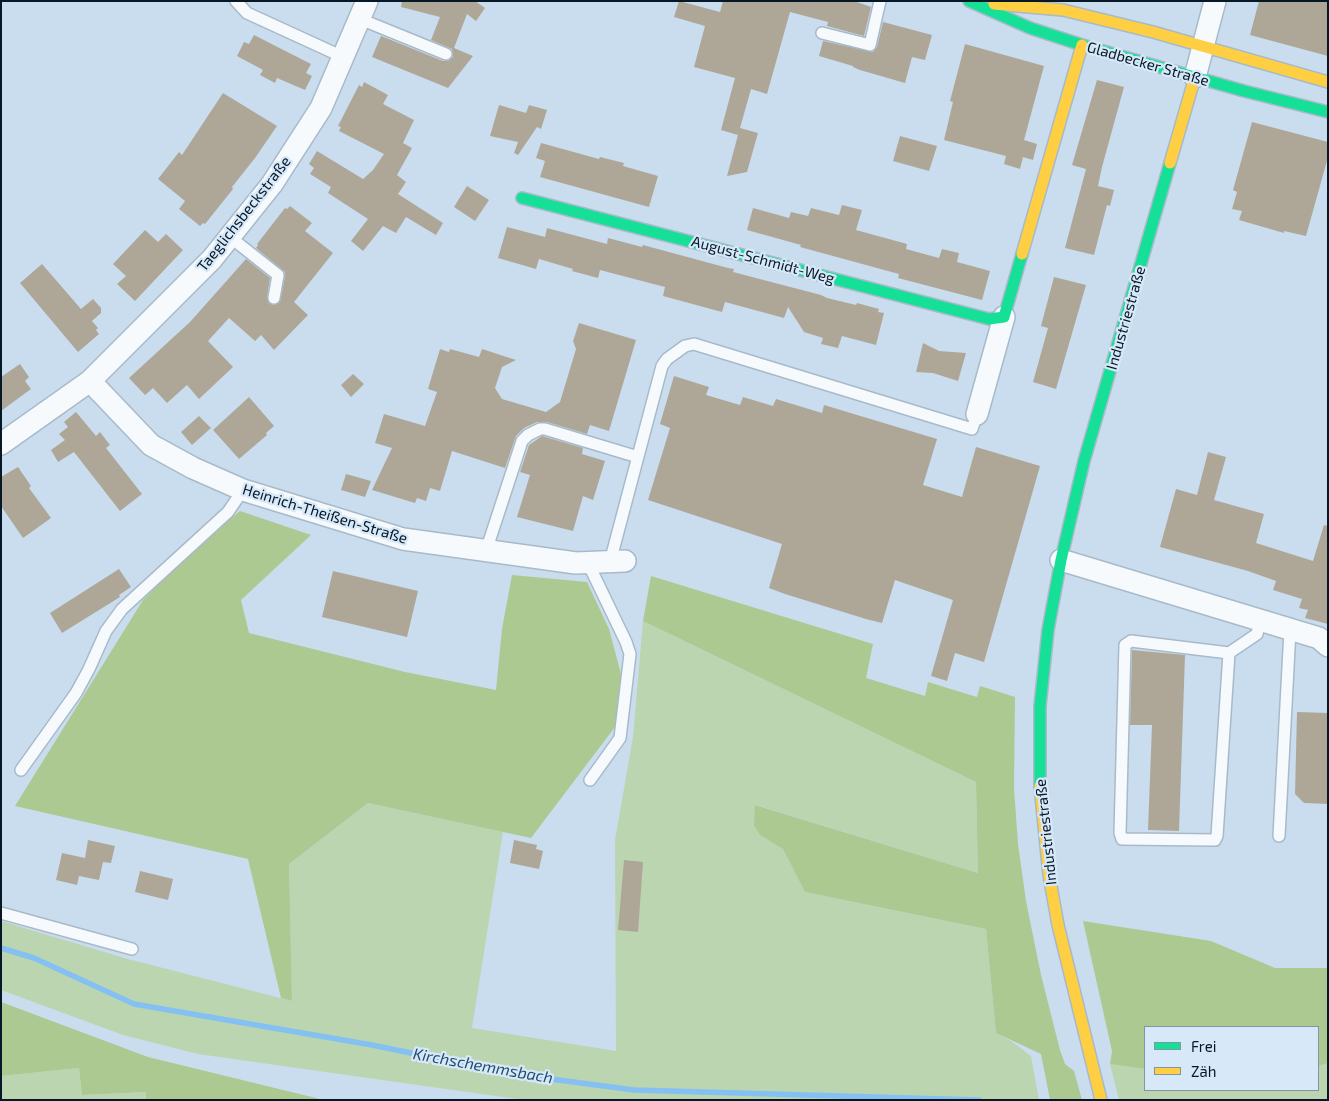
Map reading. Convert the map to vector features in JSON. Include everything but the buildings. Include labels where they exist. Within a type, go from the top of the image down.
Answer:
[{"type":"street","points":[[1194,77],[1215,1]]},
{"type":"street","name":"Gladbecker Straße","points":[[971,2],[1063,10],[1203,45],[1328,82]]},
{"type":"street","name":"Gladbecker Straße","points":[[971,2],[1030,28],[1082,45],[1328,112]]},
{"type":"street","name":"Taeglichsbeckstraße","points":[[1,444],[90,381],[212,259],[272,184],[321,108],[364,10]]},
{"type":"street","points":[[977,414],[1082,45]]},
{"type":"street","name":"Industriestraße","points":[[1101,1100],[1058,925],[1048,867],[1040,785],[1040,706],[1048,630],[1061,560],[1084,461],[1194,77]]},
{"type":"street","name":"August-Schmidt-Weg","points":[[522,198],[989,319],[1004,317]]},
{"type":"street","name":"Heinrich-Theißen-Straße","points":[[90,381],[151,446],[193,468],[243,490],[403,539],[576,563],[617,561]]},
{"type":"street","points":[[1061,560],[1319,638],[1328,646]]},
{"type":"lane","points":[[236,1],[247,13],[343,58]]},
{"type":"lane","points":[[822,32],[870,45],[880,1]]},
{"type":"lane","points":[[364,10],[446,54]]},
{"type":"lane","points":[[230,237],[278,275],[274,298]]},
{"type":"lane","points":[[617,561],[638,456],[662,366],[673,354],[685,346],[694,344],[972,429],[977,414]]},
{"type":"lane","points":[[486,551],[522,441],[528,435],[540,429],[545,429],[638,456]]},
{"type":"lane","points":[[21,770],[76,693],[89,670],[106,631],[122,609],[228,512],[243,490]]},
{"type":"lane","points":[[588,563],[626,642],[630,659],[620,738],[590,780]]},
{"type":"lane","points":[[1230,653],[1217,836],[1215,840],[1122,839],[1120,833],[1125,645],[1130,641],[1230,653],[1257,634],[1260,621]]},
{"type":"lane","points":[[1279,836],[1290,630]]},
{"type":"lane","points":[[1,914],[132,949]]},
{"type":"green space","points":[[240,511],[311,535],[241,600],[249,633],[405,672],[496,690],[502,629],[512,575],[587,582],[609,629],[621,674],[618,723],[531,838],[368,803],[289,864],[292,1001],[281,998],[248,859],[15,806],[143,600],[195,548]]},
{"type":"green space","points":[[651,576],[873,644],[866,678],[925,696],[928,682],[977,697],[980,686],[1015,697],[1014,788],[1018,844],[1026,901],[1041,975],[1060,1050],[1065,1064],[1074,1071],[1082,1100],[1050,1100],[1041,1054],[996,1033],[986,929],[805,892],[783,849],[760,835],[754,826],[755,805],[978,873],[976,782],[643,621]]},
{"type":"green space","points":[[643,621],[976,782],[978,873],[756,805],[754,826],[760,835],[783,848],[805,892],[986,929],[996,1033],[1011,1041],[1031,1056],[1039,1100],[524,1100],[198,1054],[123,1035],[1,990],[1,921],[128,959],[292,1001],[289,864],[368,803],[503,832],[472,1028],[616,1051],[615,840],[633,737]]},
{"type":"green space","points":[[1083,921],[1211,941],[1275,968],[1328,968],[1328,1063],[1319,1066],[1319,1026],[1144,1026],[1144,1069],[1110,1064],[1112,1051]]},
{"type":"green space","points":[[1,1002],[148,1057],[324,1100],[146,1100],[146,1092],[82,1095],[79,1068],[1,1076]]},
{"type":"green space","points":[[1328,1063],[1328,1100],[1119,1100],[1110,1064],[1144,1069],[1144,1091],[1319,1091],[1319,1066]]},
{"type":"green space","points":[[79,1068],[82,1095],[147,1092],[146,1100],[1,1100],[1,1076]]},
{"type":"waterway","name":"Kirchschemmsbach","points":[[1,948],[34,958],[134,1004],[372,1045],[513,1074],[634,1090],[979,1100]]},
{"type":"traffic: fast","points":[[969,1],[1030,28],[1082,45],[1244,91],[1328,112]]},
{"type":"traffic: fast","points":[[1040,786],[1040,706],[1048,630],[1061,560],[1084,461],[1170,163]]},
{"type":"traffic: fast","points":[[522,198],[989,319],[1004,317],[1022,254]]},
{"type":"traffic: slow","points":[[994,4],[1063,10],[1153,32],[1328,82]]},
{"type":"traffic: slow","points":[[1022,254],[1082,45]]},
{"type":"traffic: slow","points":[[1170,163],[1195,77]]},
{"type":"traffic: slow","points":[[1040,786],[1049,875],[1058,925],[1101,1100]]}]
